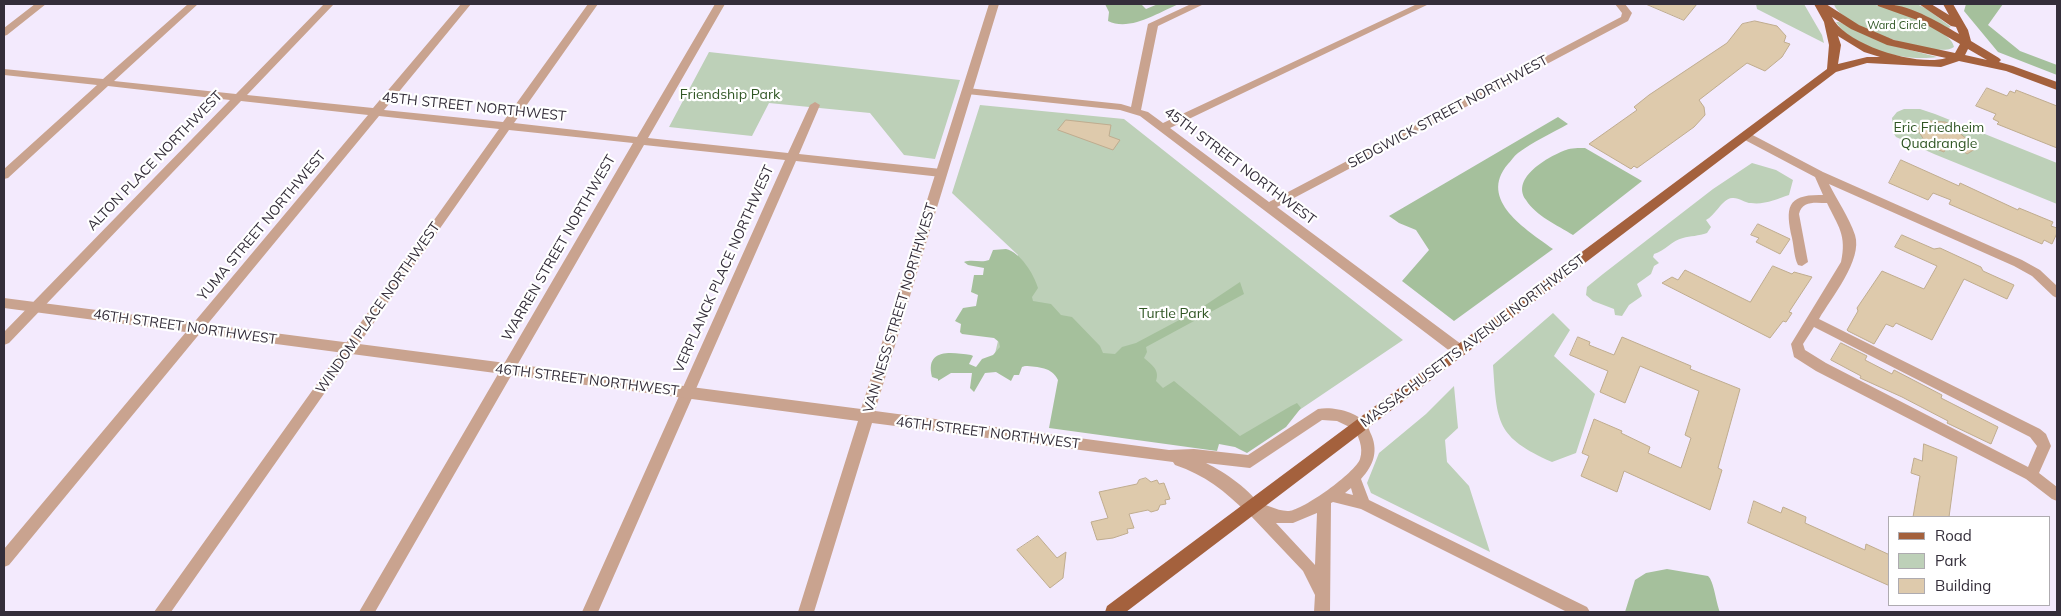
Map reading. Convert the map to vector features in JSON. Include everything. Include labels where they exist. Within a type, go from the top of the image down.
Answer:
[{"type":"main road","points":[[1882,4],[1924,19],[2009,68]]},
{"type":"main road","points":[[1924,4],[1941,13],[1961,29]]},
{"type":"main road","points":[[1823,7],[1842,35],[1857,44],[1878,54],[1913,63],[1940,63],[1958,57],[1964,52],[1966,44],[1961,29],[1948,4]]},
{"type":"main road","points":[[1823,7],[1855,27],[1885,41],[1913,49],[2009,68],[2057,86]]},
{"type":"main road","points":[[1823,7],[1835,45],[1832,70]]},
{"type":"main road","name":"MASSACHUSETTS AVENUE NORTHWEST","points":[[1114,612],[1832,70],[1862,60],[1913,63]]},
{"type":"street","points":[[4,33],[41,4]]},
{"type":"street","points":[[4,175],[193,4]]},
{"type":"street","name":"ALTON PLACE NORTHWEST","points":[[4,340],[329,4]]},
{"type":"street","name":"YUMA STREET NORTHWEST","points":[[4,560],[466,4]]},
{"type":"street","name":"WINDOM PLACE NORTHWEST","points":[[162,612],[593,4]]},
{"type":"street","name":"WARREN STREET NORTHWEST","points":[[367,612],[720,4]]},
{"type":"street","name":"VAN NESS STREET NORTHWEST","points":[[806,612],[994,4]]},
{"type":"street","points":[[1136,110],[1154,24],[1199,4]]},
{"type":"street","points":[[1164,128],[1424,4]]},
{"type":"street","name":"SEDGWICK STREET NORTHWEST","points":[[1268,207],[1626,17],[1626,10],[1620,4]]},
{"type":"street","name":"45TH STREET NORTHWEST","points":[[4,72],[941,173]]},
{"type":"street","name":"45TH STREET NORTHWEST","points":[[967,91],[1121,107],[1136,110],[1147,115],[1460,352]]},
{"type":"street","name":"VERPLANCK PLACE NORTHWEST","points":[[590,612],[815,105]]},
{"type":"street","points":[[1747,136],[1819,175],[2018,263],[2036,273],[2057,292]]},
{"type":"street","points":[[1819,175],[1849,236],[1850,247],[1847,262],[1797,344],[1799,353],[1806,359],[2031,475],[2057,496]]},
{"type":"street","points":[[1802,262],[1800,241],[1793,217],[1794,207],[1800,200],[1806,198],[1832,199]]},
{"type":"street","name":"46TH STREET NORTHWEST","points":[[4,303],[1169,456]]},
{"type":"street","points":[[1808,327],[2035,433],[2041,438],[2044,446],[2031,475]]},
{"type":"street","points":[[1169,456],[1194,455],[1250,462],[1318,415],[1340,416],[1360,426],[1366,434],[1368,448],[1366,461],[1353,477],[1301,515],[1290,518],[1276,516],[1253,508]]},
{"type":"street","points":[[1169,456],[1204,468],[1222,479],[1253,508],[1308,566],[1322,593]]},
{"type":"street","points":[[1353,477],[1364,504]]},
{"type":"street","points":[[1328,497],[1364,504],[1579,612]]},
{"type":"street","points":[[1322,612],[1328,497]]},
{"type":"green space","points":[[1105,4],[1141,4],[1146,9],[1158,4],[1179,4],[1135,23],[1117,24],[1108,21],[1109,12]]},
{"type":"green space","points":[[1756,4],[1804,4],[1822,35],[1824,43],[1757,9]]},
{"type":"green space","name":"Ward Circle","points":[[1834,4],[1870,4],[1890,9],[1918,20],[1943,33],[1951,40],[1954,47],[1944,50],[1929,49],[1889,38],[1852,21],[1840,12]]},
{"type":"green space","name":"Ward Circle","points":[[1892,4],[1917,4],[1951,27],[1948,28]]},
{"type":"green space","points":[[1966,4],[2003,4],[1988,25],[2020,51],[2057,65],[2057,75],[1998,52],[1964,11]]},
{"type":"green space","name":"Ward Circle","points":[[1836,22],[1887,44],[1937,57],[1911,58],[1882,52],[1855,40],[1844,32]]},
{"type":"green space","name":"Friendship Park","points":[[709,52],[960,80],[935,159],[904,155],[870,113],[769,103],[752,136],[669,127]]},
{"type":"green space","name":"Turtle Park","points":[[980,105],[1124,119],[1403,340],[1246,446],[1064,367],[994,358],[1018,255],[952,193]]},
{"type":"green space","name":"Eric Friedheim Quadrangle","points":[[1904,109],[1920,109],[1935,114],[2057,163],[2057,204],[1896,137],[1892,118],[1897,112]]},
{"type":"green space","points":[[1558,117],[1568,124],[1536,141],[1517,154],[1500,177],[1498,190],[1502,202],[1509,213],[1531,233],[1553,249],[1454,321],[1402,281],[1429,250],[1416,230],[1399,223],[1389,216]]},
{"type":"green space","points":[[1585,148],[1642,181],[1573,235],[1547,220],[1530,206],[1522,192],[1523,184],[1527,176],[1534,169],[1550,157],[1568,149]]},
{"type":"green space","points":[[1752,163],[1776,170],[1793,180],[1789,195],[1761,203],[1749,203],[1734,198],[1725,201],[1706,220],[1711,227],[1707,233],[1679,239],[1662,251],[1654,254],[1653,257],[1659,263],[1654,266],[1651,274],[1637,284],[1642,296],[1629,305],[1622,316],[1615,315],[1614,309],[1593,301],[1586,295],[1587,287],[1603,274],[1713,189]]},
{"type":"green space","points":[[1006,249],[1016,254],[1026,264],[1033,276],[1038,288],[1032,297],[1033,301],[1051,304],[1061,315],[1072,317],[1100,346],[1103,353],[1115,354],[1122,347],[1136,343],[1198,310],[1240,282],[1244,294],[1146,347],[1147,352],[1144,358],[1156,371],[1156,381],[1163,388],[1174,381],[1240,436],[1297,403],[1301,408],[1286,427],[1247,453],[1235,447],[1219,444],[1217,451],[1049,428],[1058,380],[1048,370],[1025,366],[1022,367],[1019,375],[1014,375],[1011,381],[996,372],[985,373],[974,392],[970,388],[972,373],[951,373],[938,381],[938,379],[932,377],[931,368],[932,361],[941,354],[971,355],[973,356],[969,364],[976,367],[982,359],[993,355],[1000,347],[999,342],[994,338],[962,334],[960,332],[961,324],[955,321],[963,308],[976,306],[978,295],[971,292],[974,275],[983,275],[984,268],[968,265],[964,262],[989,260],[993,250]]},
{"type":"green space","points":[[1553,313],[1570,330],[1554,356],[1595,394],[1576,453],[1552,462],[1520,444],[1510,436],[1503,426],[1496,401],[1493,365]]},
{"type":"green space","points":[[1454,386],[1458,428],[1445,440],[1447,462],[1469,486],[1490,552],[1371,493],[1367,483],[1379,453],[1426,414]]},
{"type":"green space","points":[[1667,569],[1708,576],[1712,582],[1720,612],[1625,612],[1635,580],[1646,573]]},
{"type":"building","points":[[1646,4],[1697,4],[1684,20]]},
{"type":"building","points":[[1755,21],[1777,26],[1786,36],[1784,42],[1790,44],[1782,57],[1765,71],[1747,63],[1699,100],[1704,107],[1705,115],[1694,127],[1637,168],[1634,166],[1631,169],[1589,144],[1637,110],[1634,107],[1649,95],[1727,43],[1742,24]]},
{"type":"building","points":[[1987,88],[2007,96],[2010,91],[2015,93],[2016,90],[2057,106],[2057,148],[1997,124],[1999,122],[1993,119],[1996,114],[1976,106]]},
{"type":"building","points":[[1066,120],[1111,125],[1109,136],[1120,140],[1113,150],[1058,130]]},
{"type":"building","points":[[1928,121],[1945,122],[1959,127],[1957,131],[1968,140],[1976,141],[1975,149],[1967,154],[1962,150],[1946,148],[1944,152],[1934,148],[1926,143],[1919,132],[1919,127]]},
{"type":"building","points":[[1901,160],[1959,186],[1960,183],[2018,210],[2019,208],[2053,222],[2051,226],[2057,228],[2057,233],[2052,244],[2044,240],[2042,244],[1949,204],[1951,200],[1933,193],[1928,200],[1889,183]]},
{"type":"building","points":[[1758,224],[1790,239],[1780,254],[1756,242],[1759,238],[1751,235]]},
{"type":"building","points":[[1902,235],[1934,249],[1940,248],[2014,285],[2007,299],[1964,279],[1932,340],[1896,323],[1893,327],[1886,324],[1874,344],[1848,331],[1858,311],[1857,308],[1882,271],[1924,289],[1937,266],[1895,247]]},
{"type":"building","points":[[1773,266],[1792,274],[1794,272],[1812,277],[1789,312],[1792,313],[1786,322],[1783,321],[1770,338],[1662,283],[1672,277],[1678,280],[1685,270],[1750,302]]},
{"type":"building","points":[[1578,337],[1590,342],[1589,345],[1614,355],[1622,337],[1691,366],[1690,369],[1740,389],[1718,468],[1722,470],[1710,510],[1624,471],[1617,492],[1581,476],[1589,456],[1582,453],[1594,419],[1622,431],[1621,433],[1650,447],[1648,453],[1681,468],[1691,438],[1685,435],[1699,391],[1640,366],[1625,403],[1600,392],[1608,371],[1570,355]]},
{"type":"building","points":[[1841,343],[1867,356],[1865,360],[1892,374],[1894,370],[1942,395],[1941,398],[1998,427],[1991,444],[1947,423],[1948,421],[1902,397],[1860,378],[1861,376],[1831,360]]},
{"type":"building","points":[[1924,444],[1957,457],[1949,516],[1913,516],[1920,476],[1911,473],[1914,458],[1922,461]]},
{"type":"building","points":[[1146,478],[1151,482],[1157,480],[1159,484],[1164,483],[1170,499],[1165,500],[1166,504],[1160,505],[1158,510],[1129,514],[1134,528],[1127,529],[1128,533],[1113,538],[1097,540],[1091,522],[1108,518],[1099,492],[1137,484],[1139,480]]},
{"type":"building","points":[[1754,501],[1781,513],[1783,507],[1806,517],[1805,523],[1865,550],[1866,544],[1888,554],[1888,585],[1748,523]]},
{"type":"building","points":[[1038,536],[1057,558],[1066,552],[1063,578],[1050,588],[1017,550]]}]
